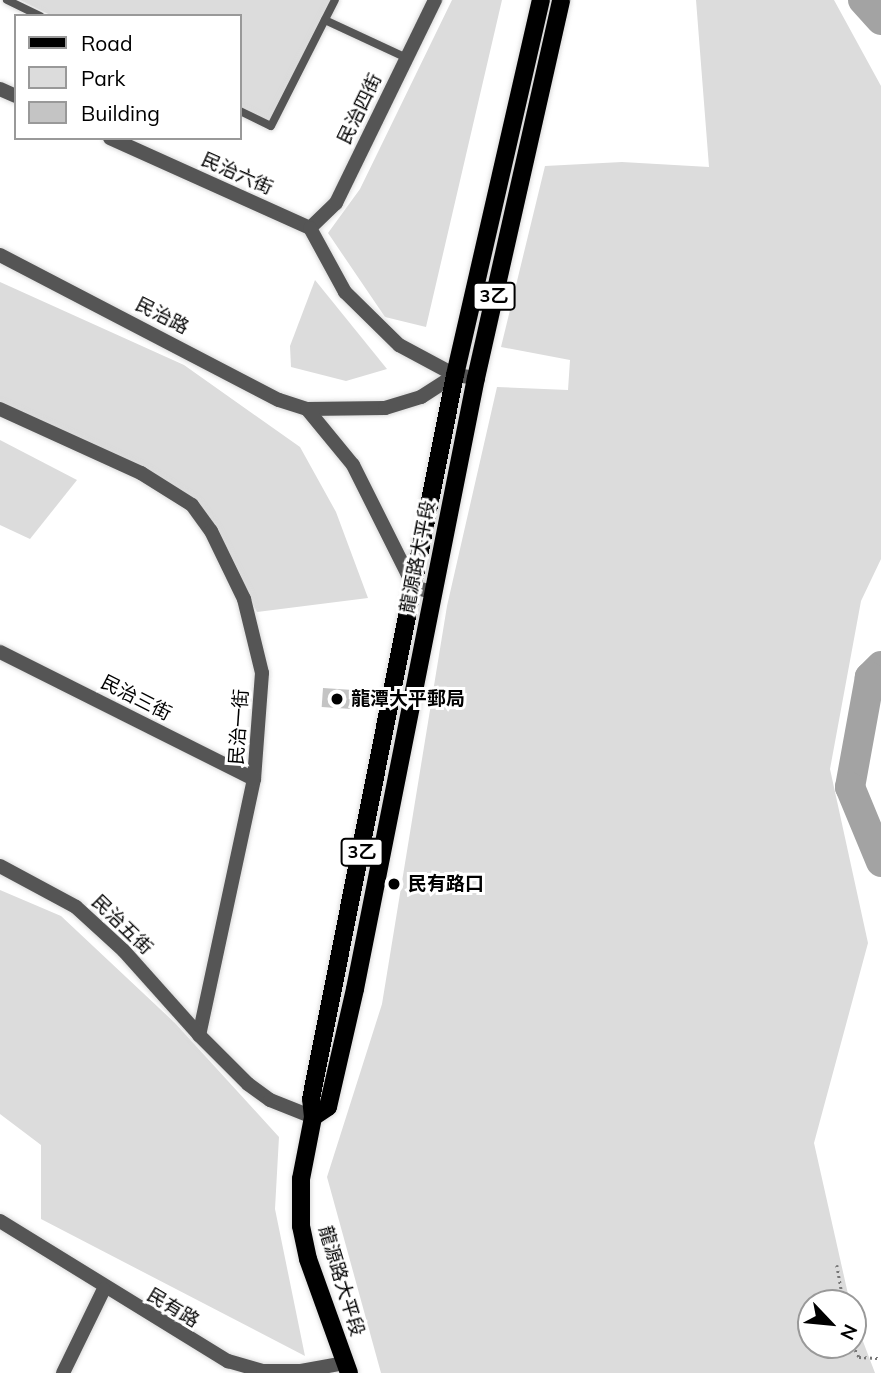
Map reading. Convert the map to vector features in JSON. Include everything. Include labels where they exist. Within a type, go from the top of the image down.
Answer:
[{"type":"main road","name":"龍源路大平段","points":[[347,1368],[301,1226],[301,1179],[313,1117],[311,1099],[456,374],[541,0]]},
{"type":"main road","name":"龍源路大平段","points":[[313,1117],[328,1107],[352,1002],[475,378],[561,0]]},
{"type":"street","name":"民治四街","points":[[310,228],[336,203],[435,0]]},
{"type":"street","name":"民治六街","points":[[114,140],[310,228]]},
{"type":"street","points":[[310,228],[345,292],[399,345],[456,374],[475,378]]},
{"type":"street","name":"民治路","points":[[0,255],[279,400],[307,409]]},
{"type":"street","points":[[307,409],[385,408],[421,397],[456,374]]},
{"type":"street","name":"民治一街","points":[[0,409],[141,473],[192,505],[211,531],[244,600],[262,673],[254,779],[199,1035]]},
{"type":"street","points":[[307,409],[353,465],[414,587],[432,592]]},
{"type":"street","name":"民治三街","points":[[0,652],[254,779]]},
{"type":"street","name":"民治五街","points":[[0,866],[76,907],[124,951],[199,1035]]},
{"type":"street","points":[[199,1035],[248,1084],[270,1100],[313,1117]]},
{"type":"street","name":"民有路","points":[[0,1221],[104,1289],[228,1361],[263,1371],[347,1368]]},
{"type":"street","points":[[63,1373],[104,1289]]},
{"type":"lane","points":[[7,0],[36,14]]},
{"type":"lane","points":[[242,112],[271,126],[335,0]]},
{"type":"lane","points":[[325,20],[407,58]]},
{"type":"path","points":[[837,1265],[841,1289]]},
{"type":"green space","points":[[20,0],[331,0],[270,122],[242,108],[242,14],[48,14]]},
{"type":"green space","points":[[452,0],[502,0],[426,327],[385,317],[328,233],[360,189]]},
{"type":"green space","points":[[696,0],[834,0],[881,86],[881,559],[861,601],[830,769],[868,943],[814,1143],[847,1289],[797,1289],[797,1359],[867,1359],[867,1352],[875,1373],[381,1373],[327,1177],[382,1004],[447,606],[497,387],[568,390],[570,360],[501,347],[545,166],[622,162],[709,167]]},
{"type":"green space","points":[[315,280],[387,369],[346,381],[291,367],[290,346]]},
{"type":"green space","points":[[0,282],[184,365],[300,447],[336,512],[368,598],[257,612],[204,514],[0,404]]},
{"type":"green space","points":[[0,440],[77,480],[30,539],[0,525]]},
{"type":"green space","points":[[0,890],[61,916],[175,1023],[279,1137],[275,1209],[305,1356],[41,1219],[41,1145],[0,1114]]},
{"type":"building","points":[[323,688],[353,690],[352,709],[322,707]]},
{"type":"waterway","points":[[863,0],[881,20]]},
{"type":"waterway","points":[[881,666],[870,677],[850,787],[881,862]]},
{"type":"place","name":"龍潭大平郵局","points":[[337,699]]},
{"type":"place","name":"民有路口","points":[[394,884]]}]
